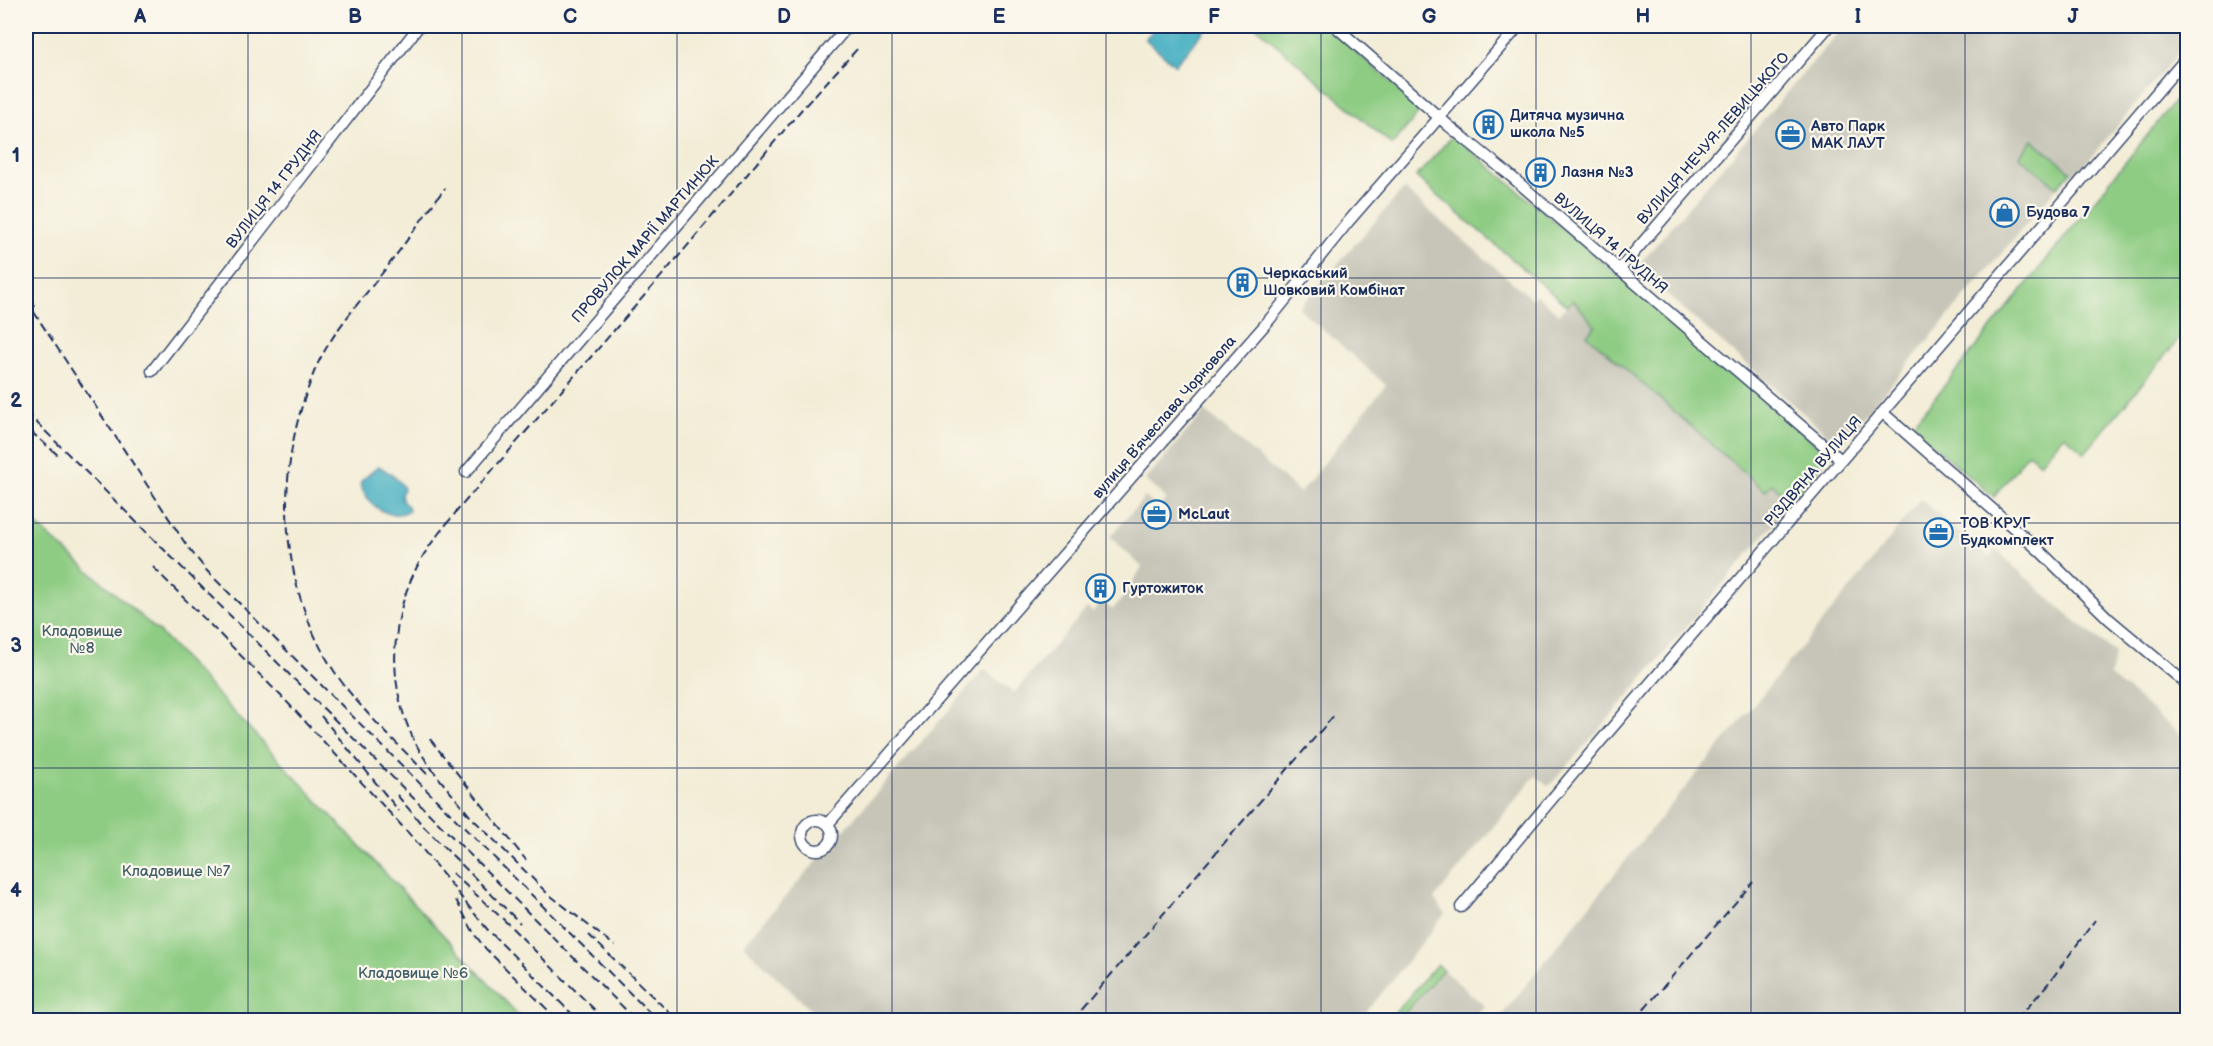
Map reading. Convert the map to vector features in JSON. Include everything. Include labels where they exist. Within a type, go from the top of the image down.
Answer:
[{"type":"street","name":"ВУЛИЦЯ 14 ГРУДНЯ","points":[[152,371],[419,26]]},
{"type":"street","name":"ПРОВУЛОК МАРІЇ МАРТИНЮК","points":[[466,472],[848,26]]},
{"type":"street","name":"ВУЛИЦЯ 14 ГРУДНЯ","points":[[1335,26],[1841,460]]},
{"type":"street","name":"вулиця Вʼячеслава Чорновола","points":[[828,824],[1270,319],[1348,222],[1518,26]]},
{"type":"street","name":"ВУЛИЦЯ НЕЧУЯ-ЛЕВИЦЬКОГО","points":[[1619,270],[1829,26]]},
{"type":"street","name":"РІЗДВЯНА ВУЛИЦЯ","points":[[1461,907],[2187,56]]},
{"type":"street","points":[[1883,413],[2040,551],[2109,619],[2187,685]]},
{"type":"shaded area","points":[[1844,26],[2187,26],[2187,43],[2076,175],[2070,172],[1844,440],[1835,441],[1636,268]]},
{"type":"shaded area","points":[[1404,189],[1532,299],[1536,295],[1559,314],[1572,300],[1595,326],[1587,335],[1765,491],[1772,484],[1792,502],[1551,784],[1548,786],[1535,776],[1434,899],[1445,914],[1360,1020],[806,1020],[813,1012],[743,945],[984,670],[1014,693],[1087,608],[1093,612],[1102,601],[1112,610],[1124,596],[1142,567],[1110,537],[1145,497],[1158,508],[1167,499],[1145,480],[1205,411],[1300,493],[1386,385],[1299,308]]},
{"type":"shaded area","points":[[1920,499],[1989,557],[1996,550],[2063,611],[2115,653],[2110,676],[2187,741],[2187,1020],[1498,1020],[1639,844],[1875,558]]},
{"type":"shaded area","points":[[1444,971],[1485,1006],[1472,1020],[1401,1020]]},
{"type":"green space","points":[[1255,26],[1329,26],[1354,47],[1359,55],[1423,108],[1392,145]]},
{"type":"green space","points":[[2187,86],[2187,329],[2085,453],[2064,435],[2040,463],[2028,453],[1994,497],[1911,427]]},
{"type":"green space","points":[[1453,135],[1822,449],[1823,463],[1792,502],[1772,484],[1765,491],[1587,335],[1595,326],[1573,300],[1567,306],[1416,177]]},
{"type":"green space","points":[[2033,140],[2071,172],[2057,187],[2019,156]]},
{"type":"green space","name":"Кладовище №7","points":[[26,516],[158,631],[523,1020],[26,1020]]},
{"type":"green space","points":[[1437,964],[1443,970],[1399,1020],[1389,1020]]},
{"type":"water","points":[[1157,26],[1200,26],[1205,30],[1175,65],[1145,39]]},
{"type":"water","points":[[379,466],[402,485],[404,489],[401,495],[409,511],[401,514],[386,513],[374,505],[364,493],[360,485],[362,480]]},
{"type":"railway","points":[[470,816],[420,752],[405,720],[399,696],[395,648],[398,624],[412,577],[427,549],[462,505],[678,257],[802,109],[859,47]]},
{"type":"railway","points":[[427,774],[361,706],[341,681],[321,649],[306,615],[295,579],[289,542],[287,504],[289,467],[296,430],[306,394],[319,362],[343,322],[445,188]]},
{"type":"railway","points":[[26,288],[35,307]]},
{"type":"railway","points":[[26,300],[187,546],[207,571],[657,1020]]},
{"type":"railway","points":[[26,412],[636,1020]]},
{"type":"railway","points":[[30,431],[59,456]]},
{"type":"railway","points":[[153,567],[286,701],[414,839],[487,929],[578,1020]]},
{"type":"railway","points":[[1072,1020],[1336,713]]},
{"type":"railway","points":[[321,716],[399,811]]},
{"type":"railway","points":[[430,739],[526,860]]},
{"type":"railway","points":[[397,795],[424,827],[520,923]]},
{"type":"railway","points":[[464,810],[547,893],[615,946]]},
{"type":"railway","points":[[452,873],[503,919],[605,1020]]},
{"type":"railway","points":[[1635,1020],[1753,882]]},
{"type":"railway","points":[[456,900],[475,935],[486,949],[558,1020]]},
{"type":"railway","points":[[2017,1020],[2051,980],[2095,920]]},
{"type":"railway","points":[[589,935],[677,1020]]},
{"type":"place","name":"Дитяча музична школа №5","points":[[1489,124]]},
{"type":"place","name":"Авто Парк МАК ЛАУТ","points":[[1790,135]]},
{"type":"place","name":"Лазня №3","points":[[1540,172]]},
{"type":"place","name":"Будова 7","points":[[2005,212]]},
{"type":"place","name":"Черкаський Шовковий Комбінат","points":[[1242,282]]},
{"type":"place","name":"McLaut","points":[[1157,514]]},
{"type":"place","name":"ТОВ КРУГ Будкомплект","points":[[1939,532]]},
{"type":"place","name":"Гуртожиток","points":[[1101,588]]},
{"type":"park label","name":"Кладовище №8","points":[[82,640]]},
{"type":"park label","name":"Кладовище №6","points":[[413,973]]}]
